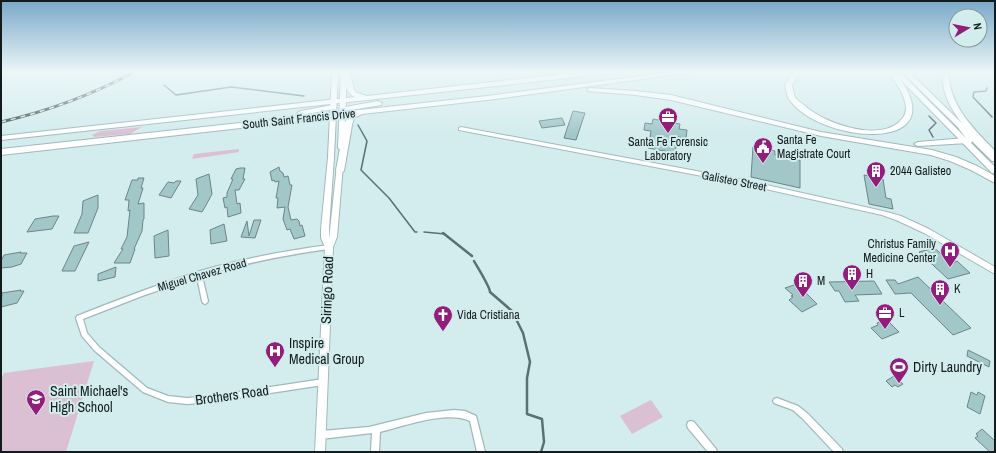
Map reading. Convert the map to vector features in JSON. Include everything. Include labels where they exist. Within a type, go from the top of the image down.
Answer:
[{"type":"highway","points":[[353,93],[355,95],[367,96],[412,94]]},
{"type":"highway","name":"South Saint Francis Drive","points":[[343,101],[420,93]]},
{"type":"highway","points":[[343,112],[436,93]]},
{"type":"highway","name":"South Saint Francis Drive","points":[[1,152],[231,127],[333,115],[343,112],[365,112],[530,93]]},
{"type":"highway","points":[[629,93],[660,96],[709,106],[826,136],[917,148],[946,155],[967,164],[995,180]]},
{"type":"highway","points":[[790,93],[795,102],[814,117],[838,127],[853,131],[874,133],[888,131],[903,124],[909,116],[909,103],[904,93]]},
{"type":"highway","points":[[948,93],[954,106],[967,125],[995,156]]},
{"type":"highway","points":[[231,127],[343,101]]},
{"type":"highway","name":"South Saint Francis Drive","points":[[1,138],[135,123],[334,104]]},
{"type":"highway","points":[[340,171],[349,121],[353,116],[365,112]]},
{"type":"highway","points":[[885,144],[965,142],[970,138],[963,129]]},
{"type":"main road","points":[[917,93],[995,171]]},
{"type":"main road","points":[[927,93],[995,159]]},
{"type":"street","name":"Siringo Road","points":[[329,247],[325,238],[325,229],[334,93]]},
{"type":"street","name":"Siringo Road","points":[[320,452],[329,247],[333,237],[340,171],[343,93]]},
{"type":"street","name":"Galisteo Street","points":[[461,129],[739,181],[888,214],[920,227],[995,271]]},
{"type":"street","name":"Miguel Chavez Road","points":[[79,318],[137,294],[199,274],[290,251],[329,247]]},
{"type":"street","points":[[199,274],[204,301]]},
{"type":"street","name":"Brothers Road","points":[[79,318],[84,334],[97,349],[145,390],[168,399],[187,401],[212,399],[323,382]]},
{"type":"street","points":[[777,401],[794,408],[804,416],[839,452]]},
{"type":"street","points":[[321,435],[376,429],[417,418],[460,414],[469,416],[473,419],[481,452]]},
{"type":"street","points":[[691,426],[713,452]]},
{"type":"street","points":[[375,452],[376,429]]},
{"type":"shaded area","points":[[142,127],[128,135],[95,137],[92,135],[101,131]]},
{"type":"shaded area","points":[[239,149],[239,152],[192,159],[194,154]]},
{"type":"shaded area","name":"Saint Michael's High School","points":[[94,361],[66,452],[1,452],[1,379],[4,373]]},
{"type":"shaded area","points":[[651,400],[663,417],[632,434],[620,416]]},
{"type":"building","points":[[573,111],[585,113],[576,140],[564,138]]},
{"type":"building","points":[[562,118],[565,125],[542,128],[539,121]]},
{"type":"building","name":"Santa Fe Forensic Laboratory","points":[[653,119],[680,124],[679,129],[687,130],[686,138],[678,137],[675,153],[648,148],[651,131],[644,130],[645,123],[652,124]]},
{"type":"building","points":[[753,147],[775,151],[775,155],[800,160],[800,188],[751,177]]},
{"type":"building","points":[[279,167],[284,177],[288,176],[290,185],[292,185],[288,207],[291,220],[297,219],[299,221],[300,226],[302,225],[305,236],[294,239],[290,229],[287,230],[283,219],[285,207],[277,208],[278,198],[276,198],[279,181],[272,181],[270,172]]},
{"type":"building","points":[[245,168],[243,179],[245,179],[239,190],[235,190],[237,204],[240,203],[241,213],[228,217],[227,207],[225,208],[223,198],[227,197],[227,193],[233,179],[231,179],[236,169]]},
{"type":"building","points":[[209,174],[212,194],[205,207],[202,212],[189,209],[198,195],[196,179]]},
{"type":"building","name":"2044 Galisteo","points":[[864,175],[883,179],[886,198],[891,199],[893,209],[869,204]]},
{"type":"building","points":[[138,178],[144,178],[141,188],[143,188],[138,204],[144,203],[142,231],[130,263],[114,263],[123,249],[121,249],[127,237],[130,210],[128,211],[129,200],[125,200],[132,180],[138,180]]},
{"type":"building","points":[[176,181],[181,181],[171,198],[159,195],[168,182],[174,183]]},
{"type":"building","points":[[98,195],[98,208],[88,233],[74,233],[82,214],[83,201]]},
{"type":"building","points":[[59,216],[52,229],[27,232],[35,219]]},
{"type":"building","points":[[254,220],[261,220],[255,238],[241,237],[247,221],[249,236]]},
{"type":"building","points":[[224,224],[227,241],[211,244],[210,230]]},
{"type":"building","points":[[168,230],[169,256],[155,258],[154,236]]},
{"type":"building","points":[[89,242],[75,271],[62,271],[74,246]]},
{"type":"building","name":"Christus Family Medicine Center","points":[[934,248],[953,263],[957,261],[970,273],[948,279],[919,252]]},
{"type":"building","points":[[21,252],[20,253],[27,253],[21,264],[1,268],[1,261],[4,255]]},
{"type":"building","points":[[116,267],[115,277],[98,281],[98,274]]},
{"type":"building","name":"K","points":[[918,277],[971,328],[953,335],[911,293],[895,294],[886,280],[895,280],[898,284]]},
{"type":"building","name":"H","points":[[874,281],[882,294],[855,295],[859,301],[845,302],[839,291],[835,291],[829,282]]},
{"type":"building","name":"M","points":[[797,284],[817,304],[802,312],[789,300],[793,297],[791,296],[793,295],[785,288]]},
{"type":"building","points":[[21,290],[20,291],[24,291],[17,303],[1,307],[2,293]]},
{"type":"building","name":"L","points":[[886,319],[899,332],[882,339],[871,328],[878,325],[877,323]]},
{"type":"building","points":[[968,350],[990,361],[989,367],[967,356]]},
{"type":"building","points":[[894,376],[903,384],[898,387],[895,385],[892,387],[886,381]]},
{"type":"building","points":[[971,392],[977,395],[978,392],[985,396],[980,414],[967,407]]},
{"type":"building","points":[[982,429],[995,441],[995,452],[990,452],[975,438],[978,436],[976,434]]},
{"type":"waterway","points":[[174,93],[176,95],[189,93]]},
{"type":"waterway","points":[[281,93],[304,96]]},
{"type":"waterway","points":[[974,93],[973,97],[992,117]]},
{"type":"waterway","points":[[929,116],[936,123],[929,130],[933,137]]},
{"type":"waterway","points":[[358,125],[367,141],[361,170],[389,198],[415,232],[417,232]]},
{"type":"waterway","points":[[424,232],[444,234]]},
{"type":"waterway","points":[[444,234],[472,256]]},
{"type":"waterway","points":[[474,261],[490,292],[512,311],[523,333],[530,362],[527,378],[527,414],[542,419],[544,442],[541,452]]},
{"type":"railway","points":[[1,122],[36,113],[90,93]]},
{"type":"place","name":"Santa Fe Forensic Laboratory","points":[[668,134]]},
{"type":"place","name":"Santa Fe Magistrate Court","points":[[763,164]]},
{"type":"place","name":"2044 Galisteo","points":[[876,188]]},
{"type":"place","name":"Christus Family Medicine Center","points":[[950,268]]},
{"type":"place","name":"H","points":[[852,291]]},
{"type":"place","name":"M","points":[[803,298]]},
{"type":"place","name":"K","points":[[940,306]]},
{"type":"place","name":"L","points":[[885,330]]},
{"type":"place","name":"Vida Cristiana","points":[[443,332]]},
{"type":"place","name":"Inspire Medical Group","points":[[275,368]]},
{"type":"place","name":"Dirty Laundry","points":[[899,384]]},
{"type":"place","name":"Saint Michael's High School","points":[[36,416]]}]
